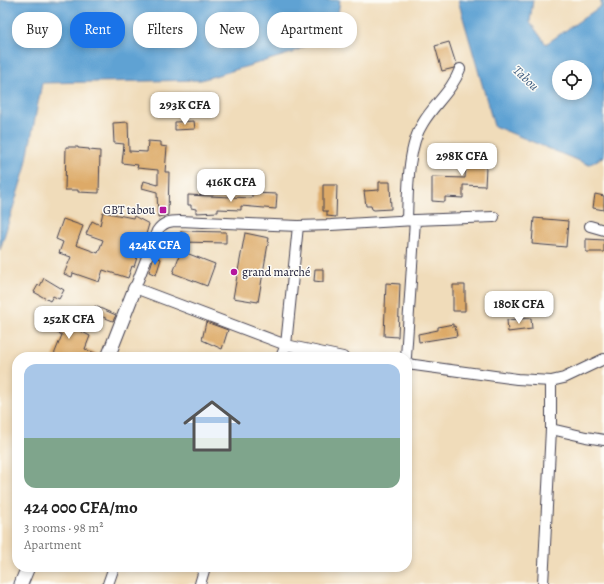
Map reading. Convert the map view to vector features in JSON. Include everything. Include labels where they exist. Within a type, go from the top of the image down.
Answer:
[{"type":"street","points":[[406,352],[411,220],[408,176],[419,130],[425,120],[446,94],[460,70]]},
{"type":"street","points":[[112,352],[157,231],[161,225],[167,222],[180,221],[331,226],[494,216]]},
{"type":"street","points":[[283,352],[286,345],[298,226]]},
{"type":"street","points":[[590,226],[604,230]]},
{"type":"street","points":[[135,288],[286,345],[320,352]]},
{"type":"street","points":[[412,365],[517,379],[551,381],[564,378],[604,359]]},
{"type":"street","points":[[543,584],[552,429],[551,381]]},
{"type":"street","points":[[552,429],[604,440]]},
{"type":"street","points":[[21,584],[26,572]]},
{"type":"street","points":[[108,584],[112,572]]},
{"type":"street","points":[[200,584],[204,572]]},
{"type":"water","points":[[0,0],[340,0],[338,12],[267,12],[267,48],[301,48],[292,53],[201,80],[42,83],[25,169],[0,250]]},
{"type":"water","name":"Tabou","points":[[458,0],[533,0],[530,22],[546,44],[601,6],[601,0],[604,0],[604,156],[589,165],[494,126]]},
{"type":"building","points":[[449,42],[456,64],[454,68],[442,71],[435,46]]},
{"type":"building","points":[[194,121],[195,129],[175,130],[175,122]]},
{"type":"building","points":[[128,122],[129,151],[147,152],[148,141],[161,142],[161,146],[167,147],[165,172],[169,172],[168,215],[158,217],[157,192],[142,188],[144,181],[158,185],[158,170],[137,168],[138,165],[122,163],[124,144],[114,143],[113,123]]},
{"type":"building","points":[[66,147],[78,147],[100,151],[99,193],[65,190]]},
{"type":"building","points":[[467,148],[487,149],[485,186],[463,185],[463,198],[445,197],[445,202],[432,201],[432,177],[465,178]]},
{"type":"building","points":[[379,182],[390,182],[391,209],[374,210],[371,206],[366,206],[364,191],[379,190]]},
{"type":"building","points":[[323,185],[337,185],[336,217],[327,216],[327,211],[323,211]]},
{"type":"building","points":[[252,193],[277,194],[276,209],[241,206],[241,210],[218,209],[218,212],[196,213],[196,209],[191,208],[191,205],[188,205],[188,195],[252,198]]},
{"type":"building","points":[[595,194],[604,196],[604,210],[593,208]]},
{"type":"building","points":[[103,212],[133,218],[134,216],[149,224],[142,248],[140,248],[134,267],[132,266],[128,278],[103,270],[99,282],[73,273],[72,277],[64,274],[71,257],[59,253],[63,242],[56,239],[63,219],[83,226],[76,245],[98,253],[103,240],[86,234],[92,221],[100,225]]},
{"type":"building","points":[[534,218],[568,221],[566,247],[532,244]]},
{"type":"building","points":[[181,231],[226,232],[226,243],[180,242]]},
{"type":"building","points":[[245,233],[269,238],[258,302],[233,298]]},
{"type":"building","points":[[586,239],[604,240],[604,252],[586,252]]},
{"type":"building","points":[[181,251],[215,264],[207,286],[173,273]]},
{"type":"building","points":[[154,256],[161,259],[156,275],[149,272]]},
{"type":"building","points":[[315,269],[323,269],[323,282],[314,281]]},
{"type":"building","points":[[44,278],[64,290],[59,299],[53,296],[50,301],[34,292],[38,285],[40,286]]},
{"type":"building","points":[[386,283],[400,284],[398,337],[384,336]]},
{"type":"building","points":[[453,285],[465,285],[465,311],[453,311]]},
{"type":"building","points":[[95,306],[116,315],[113,321],[95,314]]},
{"type":"building","points":[[48,314],[90,336],[85,349],[92,352],[55,352],[62,335],[43,325]]},
{"type":"building","points":[[531,318],[532,329],[508,332],[507,320]]},
{"type":"building","points":[[206,322],[228,330],[222,349],[202,340]]},
{"type":"building","points":[[453,324],[453,327],[455,326],[457,336],[419,342],[418,334],[438,330],[438,327]]},
{"type":"place","name":"GBT tabou","points":[[163,210]]},
{"type":"place","name":"grand marché","points":[[234,272]]}]
